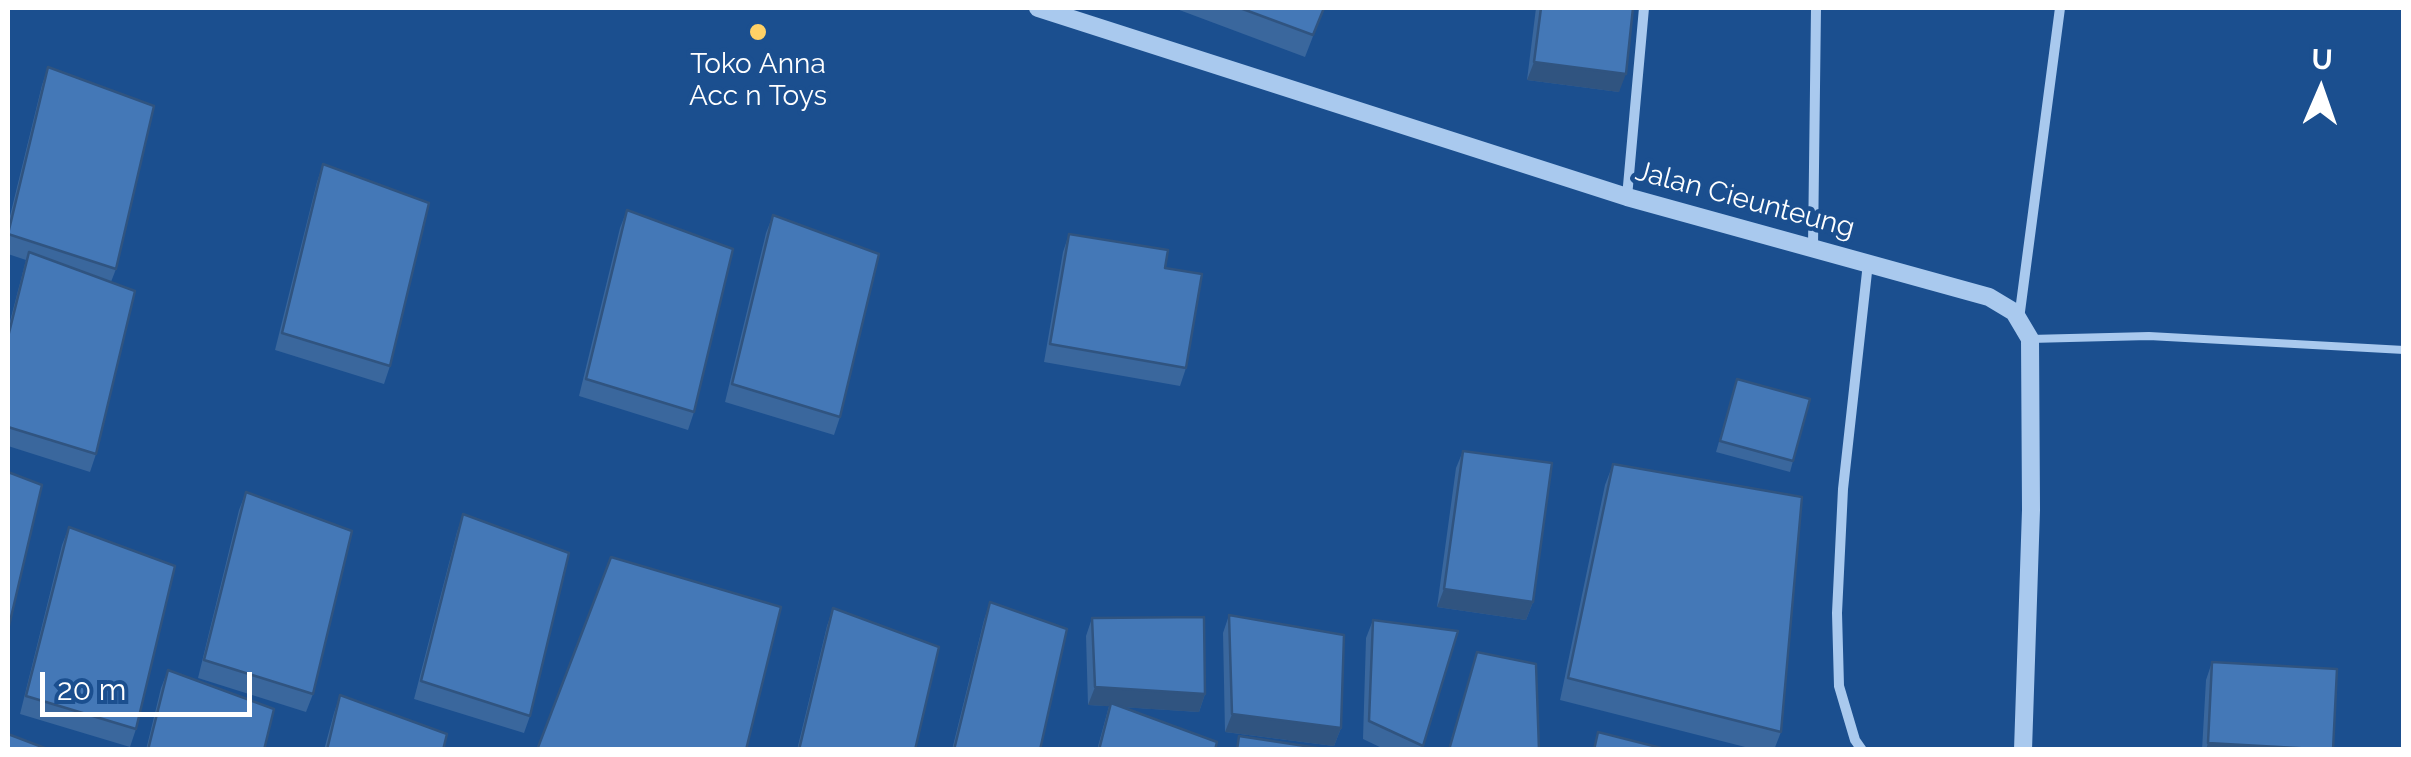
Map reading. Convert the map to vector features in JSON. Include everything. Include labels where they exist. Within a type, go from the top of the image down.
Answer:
[{"type":"street","name":"Jalan Cieunteung","points":[[1038,8],[1627,197],[1989,297],[2014,312],[2030,338],[2031,510],[2023,750]]},
{"type":"street","points":[[1627,197],[1644,8]]},
{"type":"street","points":[[1813,246],[1816,8]]},
{"type":"street","points":[[2019,319],[2060,8]]},
{"type":"street","points":[[1862,750],[1854,740],[1839,686],[1836,613],[1843,489],[1868,263]]},
{"type":"lane","points":[[2030,338],[2149,336],[2404,350]]},
{"type":"building","points":[[1240,8],[1324,8],[1313,35]]},
{"type":"building","points":[[1541,8],[1633,8],[1626,74],[1534,62]]},
{"type":"building","points":[[48,67],[154,106],[116,269],[8,234]]},
{"type":"building","points":[[323,164],[429,203],[390,366],[282,333]]},
{"type":"building","points":[[627,210],[733,249],[694,412],[586,379]]},
{"type":"building","points":[[773,215],[879,254],[840,417],[732,384]]},
{"type":"building","points":[[1069,234],[1168,250],[1165,268],[1202,274],[1186,368],[1050,344]]},
{"type":"building","points":[[29,252],[135,291],[96,454],[8,427],[8,337]]},
{"type":"building","points":[[1737,379],[1810,399],[1793,461],[1720,441]]},
{"type":"building","points":[[1463,451],[1552,463],[1533,602],[1444,589]]},
{"type":"building","points":[[1613,464],[1802,497],[1781,732],[1568,678]]},
{"type":"building","points":[[8,472],[42,485],[8,630]]},
{"type":"building","points":[[246,492],[352,531],[313,694],[204,660]]},
{"type":"building","points":[[463,514],[569,553],[530,716],[421,681]]},
{"type":"building","points":[[69,527],[175,566],[136,729],[26,696]]},
{"type":"building","points":[[611,557],[781,607],[746,750],[537,750]]},
{"type":"building","points":[[990,602],[1067,629],[1040,750],[954,750]]},
{"type":"building","points":[[833,608],[939,647],[915,750],[799,750]]},
{"type":"building","points":[[1229,615],[1344,635],[1341,728],[1232,714]]},
{"type":"building","points":[[1204,617],[1205,694],[1095,687],[1092,618]]},
{"type":"building","points":[[1373,620],[1458,631],[1423,746],[1369,721]]},
{"type":"building","points":[[1477,652],[1536,664],[1539,750],[1449,750]]},
{"type":"building","points":[[2212,662],[2337,669],[2333,750],[2208,743]]},
{"type":"building","points":[[168,670],[274,709],[264,750],[148,750]]},
{"type":"building","points":[[340,695],[447,734],[443,750],[327,750]]},
{"type":"building","points":[[1111,703],[1217,742],[1215,750],[1099,750]]},
{"type":"building","points":[[1598,732],[1669,750],[1594,750]]},
{"type":"building","points":[[8,734],[50,750],[8,750]]},
{"type":"building","points":[[1239,736],[1331,750],[1237,750]]},
{"type":"place","name":"Toko Anna Acc n Toys","points":[[758,32]]}]
